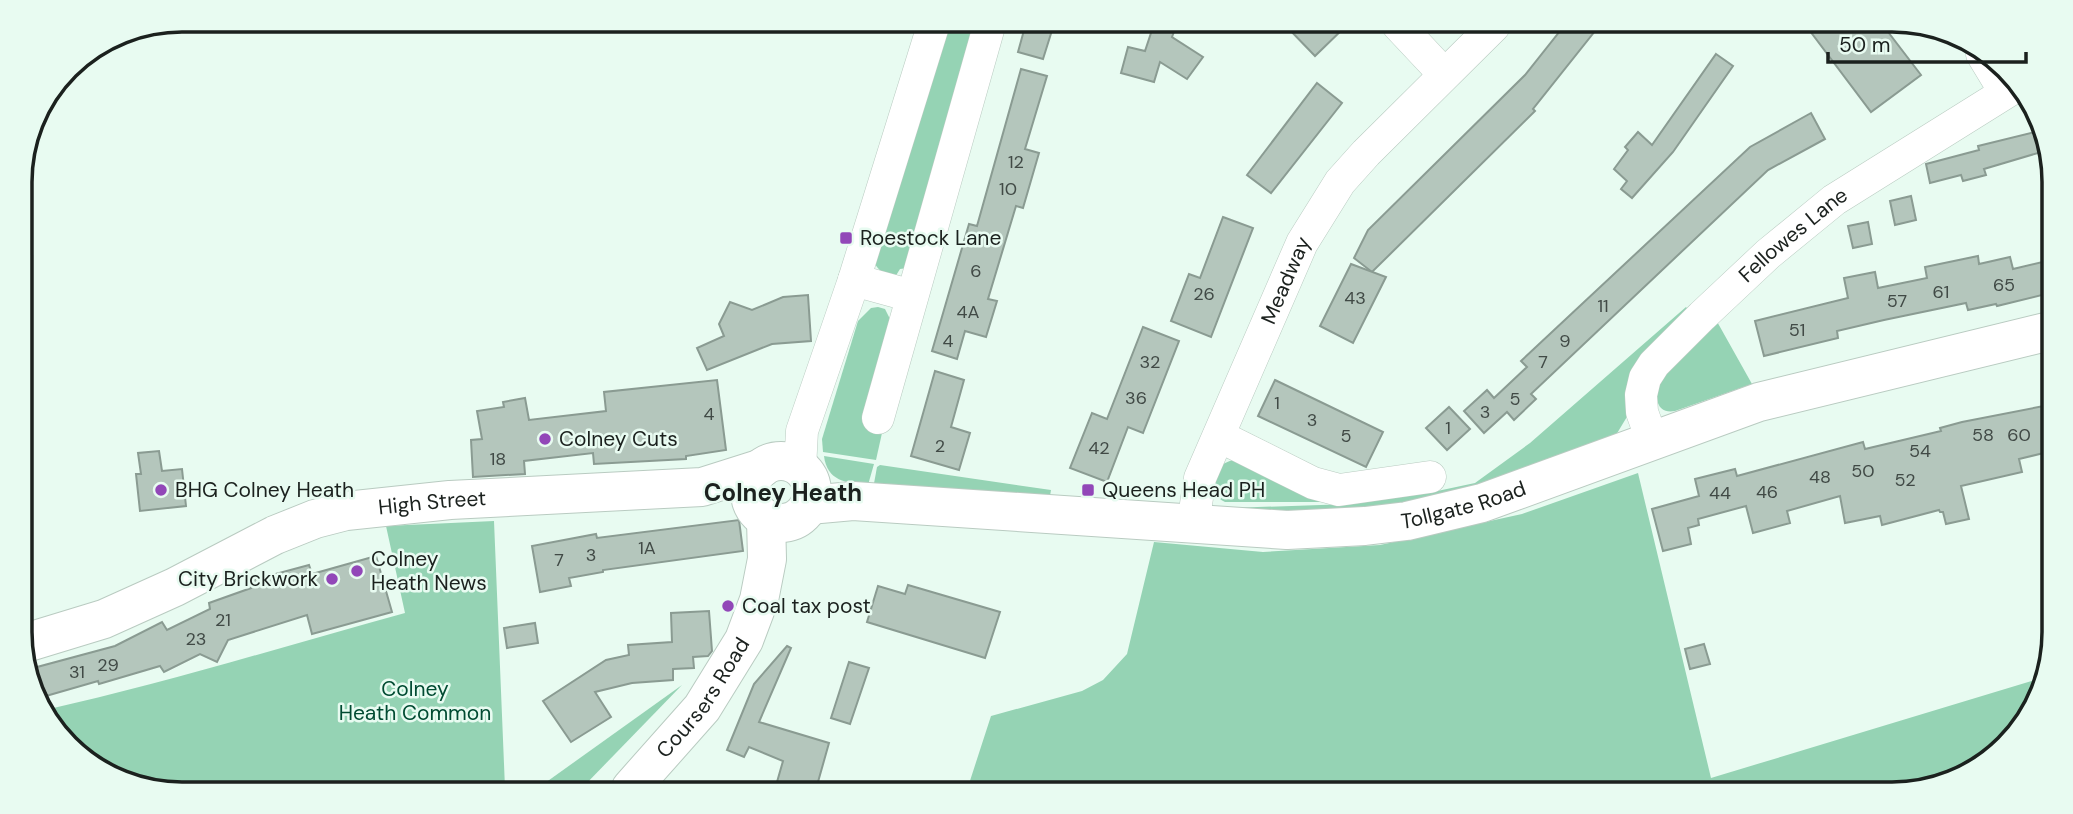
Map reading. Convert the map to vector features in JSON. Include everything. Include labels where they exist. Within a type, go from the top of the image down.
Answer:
[{"type":"street","points":[[786,484],[854,280],[931,32]]},
{"type":"street","points":[[878,418],[987,32]]},
{"type":"street","points":[[1405,32],[1444,74]]},
{"type":"street","name":"Meadway","points":[[1193,524],[1200,478],[1302,243],[1321,211],[1340,182],[1366,153],[1488,32]]},
{"type":"street","name":"Fellowes Lane","points":[[1652,440],[1642,412],[1641,395],[1645,378],[1654,364],[1702,316],[1768,254],[1834,200],[2010,90]]},
{"type":"street","points":[[854,280],[912,296]]},
{"type":"street","name":"Tollgate Road","points":[[786,484],[853,501],[1287,530],[1407,521],[1482,503],[1759,402],[2042,333]]},
{"type":"street","points":[[1219,436],[1313,483],[1339,490],[1430,477]]},
{"type":"street","name":"High Street","points":[[32,641],[104,619],[174,587],[275,535],[315,519],[346,511],[426,502],[786,484]]},
{"type":"street","name":"Coursers Road","points":[[636,782],[702,708],[744,640],[759,600],[786,484]]},
{"type":"green space","points":[[940,32],[976,32],[908,268],[900,269],[895,277],[882,272],[873,261]]},
{"type":"green space","points":[[1686,307],[1690,312],[1616,435],[1499,484],[1354,515],[1229,508],[1350,504],[1475,483],[1530,443]]},
{"type":"green space","points":[[871,308],[885,309],[892,323],[884,424],[876,460],[823,452],[822,439],[858,321]]},
{"type":"green space","points":[[1715,318],[1752,384],[1675,411],[1664,410],[1659,404],[1655,385]]},
{"type":"green space","points":[[824,456],[874,464],[868,485],[845,482],[833,476]]},
{"type":"green space","points":[[1234,460],[1334,502],[1225,502],[1213,491],[1212,478],[1220,467]]},
{"type":"green space","points":[[880,465],[1051,490],[1049,502],[873,489],[877,467]]},
{"type":"green space","points":[[1638,473],[1711,778],[2034,681],[2016,716],[1998,739],[1983,751],[1949,771],[1921,780],[1901,782],[970,782],[991,716],[1082,691],[1103,680],[1127,654],[1154,542],[1263,552],[1380,545],[1522,514]]},
{"type":"green space","name":"Colney Heath Common","points":[[494,521],[505,782],[162,781],[133,775],[98,757],[69,731],[52,708],[180,676],[405,613],[386,526]]},
{"type":"green space","points":[[682,685],[588,782],[546,782]]},
{"type":"building","points":[[1024,32],[1051,32],[1043,59],[1018,52]]},
{"type":"building","points":[[1151,32],[1174,32],[1172,37],[1203,57],[1187,79],[1160,62],[1154,82],[1121,73],[1128,47],[1145,51]]},
{"type":"building","points":[[1292,32],[1340,32],[1315,56]]},
{"type":"building","points":[[1559,32],[1594,32],[1533,109],[1535,111],[1372,272],[1354,258],[1368,230],[1525,75]]},
{"type":"building","points":[[1811,32],[1888,32],[1921,75],[1871,112]]},
{"type":"building","points":[[1716,54],[1733,66],[1673,152],[1632,198],[1621,189],[1627,181],[1614,169],[1628,150],[1625,147],[1638,132],[1652,145]]},
{"type":"building","points":[[1021,69],[1047,76],[1025,149],[1039,153],[1023,208],[1016,206],[988,299],[997,301],[986,337],[965,331],[957,359],[932,351],[969,224],[977,226]]},
{"type":"building","points":[[1317,83],[1342,103],[1271,193],[1247,175]]},
{"type":"building","points":[[1811,113],[1825,139],[1768,170],[1531,394],[1536,399],[1514,420],[1507,412],[1484,433],[1464,411],[1487,390],[1494,398],[1527,367],[1521,361],[1750,147]]},
{"type":"building","points":[[2033,133],[2038,153],[1984,169],[1986,175],[1963,181],[1961,175],[1930,183],[1926,164],[1979,150],[1978,146]]},
{"type":"building","points":[[1911,196],[1916,220],[1895,225],[1890,201]]},
{"type":"building","points":[[1223,217],[1253,228],[1211,337],[1171,321],[1189,274],[1200,278]]},
{"type":"building","points":[[1868,222],[1872,244],[1853,248],[1848,226]]},
{"type":"building","points":[[1978,256],[1979,264],[2010,257],[2013,269],[2042,262],[2042,295],[1968,310],[1966,303],[1884,320],[1837,331],[1838,338],[1764,356],[1755,321],[1848,298],[1844,278],[1875,272],[1878,288],[1927,278],[1925,267]]},
{"type":"building","points":[[1351,264],[1386,277],[1353,343],[1320,326]]},
{"type":"building","points":[[808,295],[811,341],[772,344],[707,370],[697,348],[724,336],[719,324],[730,302],[752,310],[783,297]]},
{"type":"building","points":[[1143,327],[1179,341],[1143,433],[1128,427],[1107,482],[1070,468],[1092,413],[1107,419]]},
{"type":"building","points":[[935,371],[964,380],[951,427],[970,433],[959,470],[911,456]]},
{"type":"building","points":[[717,380],[726,450],[686,456],[686,459],[594,464],[593,453],[524,461],[525,474],[473,477],[471,440],[482,439],[477,411],[504,407],[503,402],[525,398],[529,420],[606,411],[604,392]]},
{"type":"building","points":[[1275,380],[1383,432],[1366,467],[1258,416]]},
{"type":"building","points":[[2042,406],[2042,453],[2019,459],[2022,472],[1961,486],[1969,519],[1946,524],[1943,512],[1939,510],[1882,525],[1880,516],[1845,523],[1840,496],[1787,511],[1790,523],[1753,533],[1746,506],[1698,519],[1699,525],[1688,528],[1691,544],[1663,551],[1652,509],[1699,496],[1695,479],[1735,469],[1737,476],[1863,442],[1865,449],[1941,431],[1940,428]]},
{"type":"building","points":[[1449,407],[1470,429],[1447,450],[1426,428]]},
{"type":"building","points":[[159,451],[162,471],[182,469],[186,506],[140,511],[136,474],[141,474],[138,453]]},
{"type":"building","points":[[739,520],[743,551],[603,570],[569,578],[571,586],[540,592],[532,546],[596,534],[597,538]]},
{"type":"building","points":[[376,556],[392,612],[312,634],[307,615],[228,640],[217,662],[200,654],[164,672],[160,666],[46,696],[39,681],[35,667],[115,646],[162,622],[167,630],[210,609],[209,603],[251,588],[249,581],[309,565],[312,574]]},
{"type":"building","points":[[908,585],[1000,612],[985,658],[867,622],[878,586],[905,594]]},
{"type":"building","points":[[709,611],[712,651],[708,656],[693,657],[694,668],[673,669],[673,680],[632,683],[595,692],[611,717],[571,742],[543,701],[606,660],[629,655],[628,645],[672,642],[671,613]]},
{"type":"building","points":[[535,623],[538,643],[507,648],[504,628]]},
{"type":"building","points":[[1704,644],[1710,664],[1690,669],[1685,649]]},
{"type":"building","points":[[787,646],[791,648],[759,722],[829,743],[818,782],[777,782],[783,761],[749,747],[744,757],[727,750],[754,684]]},
{"type":"building","points":[[849,662],[869,668],[850,724],[831,718]]},
{"type":"place","name":"Roestock Lane","points":[[846,238]]},
{"type":"place","name":"Colney Cuts","points":[[545,439]]},
{"type":"place","name":"BHG Colney Heath","points":[[161,490]]},
{"type":"place","name":"Queens Head PH","points":[[1088,490]]},
{"type":"place","name":"Colney Heath News","points":[[357,571]]},
{"type":"place","name":"City Brickwork","points":[[332,579]]},
{"type":"place","name":"Coal tax post","points":[[728,606]]},
{"type":"district","name":"Colney Heath","points":[[783,493]]}]
